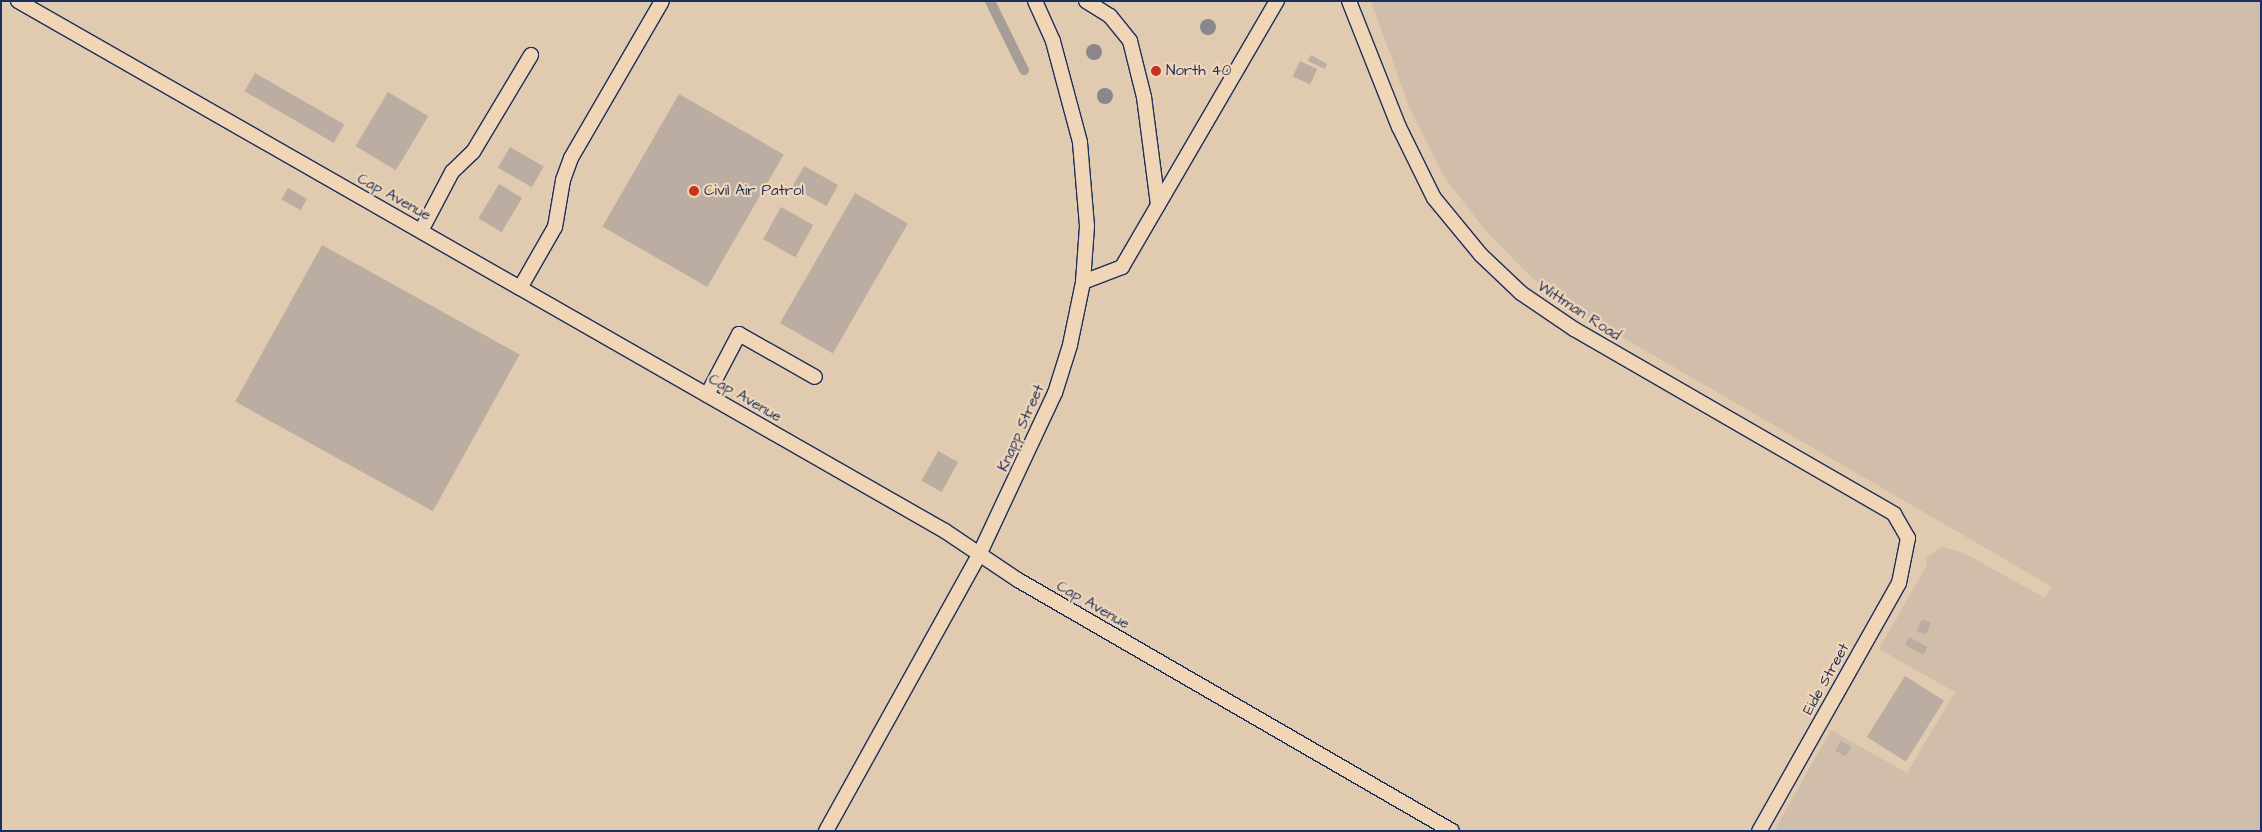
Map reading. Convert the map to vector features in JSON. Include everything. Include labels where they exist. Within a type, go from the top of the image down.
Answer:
[{"type":"lane","name":"Cap Avenue","points":[[18,1],[945,531],[979,555],[1452,831]]},
{"type":"lane","points":[[520,288],[555,227],[563,180],[571,158],[662,1]]},
{"type":"lane","points":[[1086,1],[1110,16],[1130,41],[1144,96],[1158,205]]},
{"type":"lane","points":[[1083,282],[1122,267],[1277,1]]},
{"type":"lane","name":"Wittman Road","points":[[1349,1],[1399,127],[1434,198],[1481,255],[1522,293],[1574,329],[1894,514],[1908,538]]},
{"type":"lane","name":"Knapp Street","points":[[826,831],[979,555],[1055,393],[1070,345],[1083,282],[1087,226],[1080,142],[1053,41],[1039,2]]},
{"type":"lane","points":[[421,231],[452,172],[473,152],[531,55]]},
{"type":"lane","points":[[707,395],[739,334],[815,377]]},
{"type":"lane","name":"Eide Street","points":[[1759,831],[1899,583],[1908,538]]},
{"type":"shaded area","points":[[1,1],[2261,1],[2261,831],[1,831]]},
{"type":"shaded area","points":[[1371,1],[2261,1],[2261,831],[1774,831],[1831,730],[1907,773],[1955,692],[1879,649],[1926,567],[1927,557],[1942,547],[1964,553],[2045,598],[2051,586],[1584,315],[1531,277],[1485,230],[1445,178],[1408,104]]},
{"type":"building","points":[[1311,55],[1327,64],[1325,69],[1308,61]]},
{"type":"building","points":[[1300,61],[1317,69],[1310,84],[1293,76]]},
{"type":"building","points":[[255,73],[344,124],[334,143],[244,91]]},
{"type":"building","points":[[388,92],[428,116],[396,170],[356,146]]},
{"type":"building","name":"Civil Air Patrol","points":[[679,94],[784,154],[707,287],[602,227]]},
{"type":"building","points":[[510,147],[544,166],[532,187],[498,168]]},
{"type":"building","points":[[804,166],[838,185],[826,206],[792,187]]},
{"type":"building","points":[[499,184],[522,198],[502,232],[478,218]]},
{"type":"building","points":[[288,188],[307,199],[301,210],[282,199]]},
{"type":"building","points":[[855,193],[908,224],[833,353],[780,323]]},
{"type":"building","points":[[781,207],[813,225],[795,257],[763,239]]},
{"type":"building","points":[[322,245],[520,355],[433,511],[235,402]]},
{"type":"building","points":[[938,451],[958,462],[942,492],[922,481]]},
{"type":"building","points":[[1922,619],[1931,623],[1926,635],[1917,631]]},
{"type":"building","points":[[1909,637],[1928,647],[1923,655],[1905,645]]},
{"type":"building","points":[[1905,676],[1944,700],[1906,761],[1867,737]]},
{"type":"building","points":[[1841,741],[1851,747],[1846,757],[1835,750]]},
{"type":"waterway","points":[[990,1],[1024,70]]},
{"type":"place","name":"North 40","points":[[1156,71]]},
{"type":"place","name":"Civil Air Patrol","points":[[694,191]]}]
